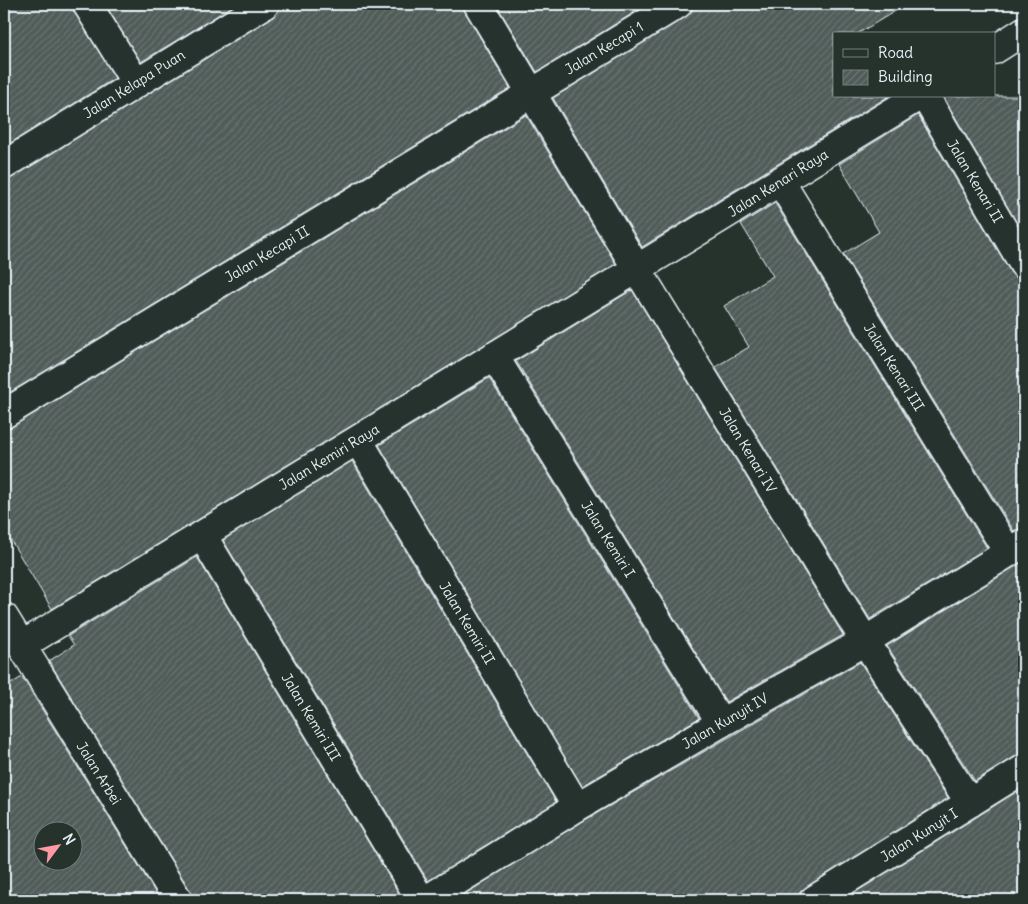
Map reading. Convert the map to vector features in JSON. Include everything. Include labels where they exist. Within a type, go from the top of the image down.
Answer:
[{"type":"street","points":[[87,4],[136,83]]},
{"type":"street","name":"Jalan Kelapa Puan","points":[[4,165],[265,4]]},
{"type":"street","name":"Jalan Kenari IV","points":[[478,4],[865,642],[970,803]]},
{"type":"street","name":"Jalan Kecapi 1","points":[[531,93],[678,4]]},
{"type":"street","points":[[996,49],[1024,31]]},
{"type":"street","name":"Jalan Kecapi II","points":[[4,414],[531,93]]},
{"type":"street","name":"Jalan Kenari Raya","points":[[637,269],[916,98]]},
{"type":"street","name":"Jalan Kenari II","points":[[926,98],[1024,265]]},
{"type":"street","name":"Jalan Kenari III","points":[[780,181],[1016,547]]},
{"type":"street","name":"Jalan Kemiri Raya","points":[[11,637],[202,535],[637,269]]},
{"type":"street","name":"Jalan Kemiri I","points":[[494,356],[721,723]]},
{"type":"street","name":"Jalan Kemiri II","points":[[358,440],[577,807]]},
{"type":"street","name":"Jalan Kemiri III","points":[[202,535],[421,900]]},
{"type":"street","name":"Jalan Kunyit IV","points":[[426,900],[577,807],[865,642],[1016,547]]},
{"type":"street","name":"Jalan Arbei","points":[[11,637],[178,900]]},
{"type":"street","name":"Jalan Kunyit I","points":[[814,900],[1024,770]]},
{"type":"building","points":[[4,4],[71,4],[74,12],[115,78],[4,147]]},
{"type":"building","points":[[105,4],[236,4],[141,62]]},
{"type":"building","points":[[281,4],[462,4],[510,88],[4,396],[4,181],[12,178],[273,17],[278,12]]},
{"type":"building","points":[[496,4],[648,4],[537,72]]},
{"type":"building","points":[[694,4],[907,4],[860,32],[833,32],[833,98],[886,98],[642,247],[553,98],[686,17],[691,12]]},
{"type":"building","points":[[1024,96],[1024,235],[944,98]]},
{"type":"building","points":[[526,115],[616,264],[52,609],[4,529],[4,430],[12,427]]},
{"type":"building","points":[[918,115],[1011,273],[1017,279],[1024,281],[1024,527],[1014,531],[843,254],[879,232],[839,164]]},
{"type":"building","points":[[775,203],[987,548],[870,619],[715,367],[749,347],[724,306],[773,276],[741,224]]},
{"type":"building","points":[[632,290],[843,635],[726,702],[516,361]]},
{"type":"building","points":[[489,378],[699,718],[582,786],[379,445]]},
{"type":"building","points":[[352,461],[556,802],[428,881],[223,540]]},
{"type":"building","points":[[197,557],[403,900],[194,900],[191,892],[49,661],[74,645],[68,636]]},
{"type":"building","points":[[1024,561],[1024,754],[1016,756],[975,781],[887,646]]},
{"type":"building","points":[[860,662],[948,798],[806,887],[800,892],[798,900],[455,900],[585,820]]},
{"type":"building","points":[[22,677],[160,900],[4,900],[4,688]]},
{"type":"building","points":[[1024,787],[1024,900],[843,900],[978,816]]}]
